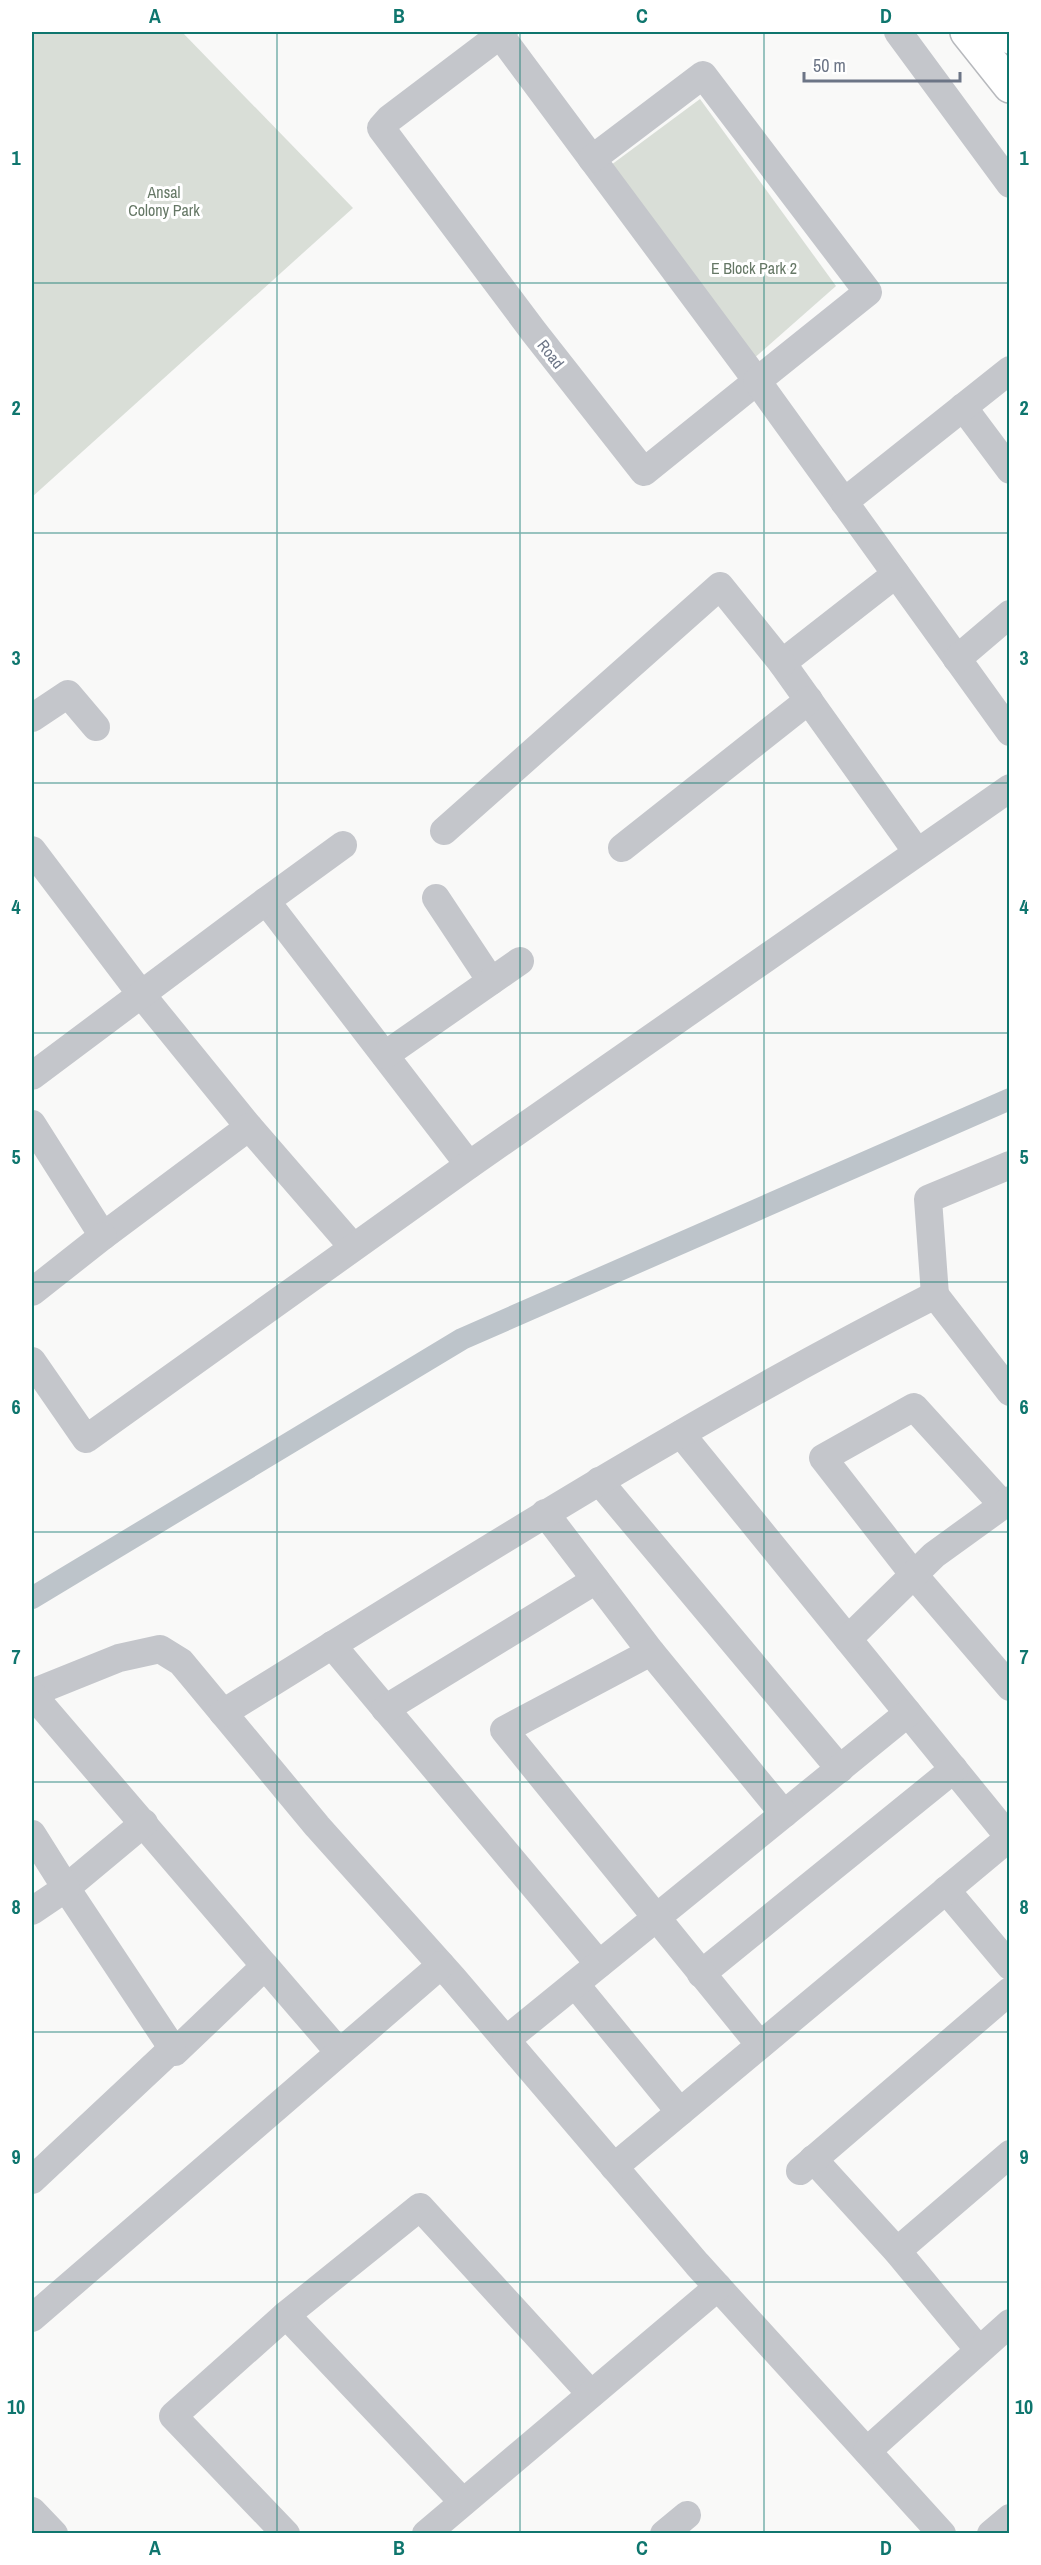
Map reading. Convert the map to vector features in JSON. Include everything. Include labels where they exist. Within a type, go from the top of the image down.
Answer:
[{"type":"highway","points":[[966,32],[1010,86]]},
{"type":"highway","points":[[1005,32],[1010,37]]},
{"type":"street","points":[[898,32],[1010,184]]},
{"type":"street","points":[[502,33],[1010,732]]},
{"type":"street","name":"Road","points":[[502,33],[389,119],[381,128],[534,332],[644,472],[868,292],[704,75],[592,159]]},
{"type":"street","points":[[844,502],[1010,370]]},
{"type":"street","points":[[963,407],[1010,471]]},
{"type":"street","points":[[782,663],[896,573]]},
{"type":"street","points":[[444,831],[720,586],[782,663],[917,852]]},
{"type":"street","points":[[957,659],[1010,614]]},
{"type":"street","points":[[32,718],[68,694],[96,727]]},
{"type":"street","points":[[622,848],[808,700]]},
{"type":"street","points":[[32,1361],[86,1439],[469,1165],[1010,788]]},
{"type":"street","points":[[32,1076],[343,845]]},
{"type":"street","points":[[32,850],[141,994],[249,1127],[353,1247]]},
{"type":"street","points":[[436,898],[490,981]]},
{"type":"street","points":[[266,901],[469,1165]]},
{"type":"street","points":[[385,1055],[520,961]]},
{"type":"street","points":[[32,1124],[103,1236]]},
{"type":"street","points":[[32,1292],[249,1127]]},
{"type":"street","points":[[1010,1166],[928,1199],[934,1295],[1010,1392]]},
{"type":"street","points":[[223,1713],[599,1481],[840,1343],[934,1295]]},
{"type":"street","points":[[848,1639],[914,1575],[934,1555],[1006,1503],[914,1407],[823,1458],[914,1575],[1010,1686]]},
{"type":"street","points":[[614,2167],[1009,1837],[681,1434]]},
{"type":"street","points":[[599,1481],[840,1769]]},
{"type":"street","points":[[545,1513],[651,1652],[784,1814]]},
{"type":"street","points":[[385,1709],[596,1580]]},
{"type":"street","points":[[332,1646],[599,1964]]},
{"type":"street","points":[[339,2052],[32,1693],[119,1658],[160,1649],[181,1662],[317,1826],[441,1965],[718,2287],[942,2534]]},
{"type":"street","points":[[651,1652],[504,1730],[759,2045]]},
{"type":"street","points":[[506,2040],[908,1713]]},
{"type":"street","points":[[701,1974],[954,1769]]},
{"type":"street","points":[[32,1911],[66,1888],[144,1823]]},
{"type":"street","points":[[32,1834],[175,2052],[266,1966]]},
{"type":"street","points":[[946,1890],[1010,1966]]},
{"type":"street","points":[[32,2318],[441,1965]]},
{"type":"street","points":[[575,1984],[680,2112]]},
{"type":"street","points":[[979,2350],[897,2251],[807,2165],[1010,1991]]},
{"type":"street","points":[[36,2165],[172,2049]]},
{"type":"street","points":[[897,2251],[1009,2154]]},
{"type":"street","points":[[286,2534],[173,2416],[286,2315],[420,2207],[591,2394]]},
{"type":"street","points":[[426,2534],[718,2287]]},
{"type":"street","points":[[286,2315],[463,2502]]},
{"type":"street","points":[[867,2451],[1010,2323]]},
{"type":"street","points":[[32,2511],[54,2534]]},
{"type":"street","points":[[664,2534],[687,2515]]},
{"type":"street","points":[[991,2534],[1010,2518]]},
{"type":"green space","name":"Ansal Colony Park","points":[[32,32],[182,32],[353,208],[32,497]]},
{"type":"green space","name":"E Block Park 2","points":[[700,99],[836,286],[752,360],[611,165]]},
{"type":"waterway","points":[[32,1598],[462,1339],[1010,1099]]}]
